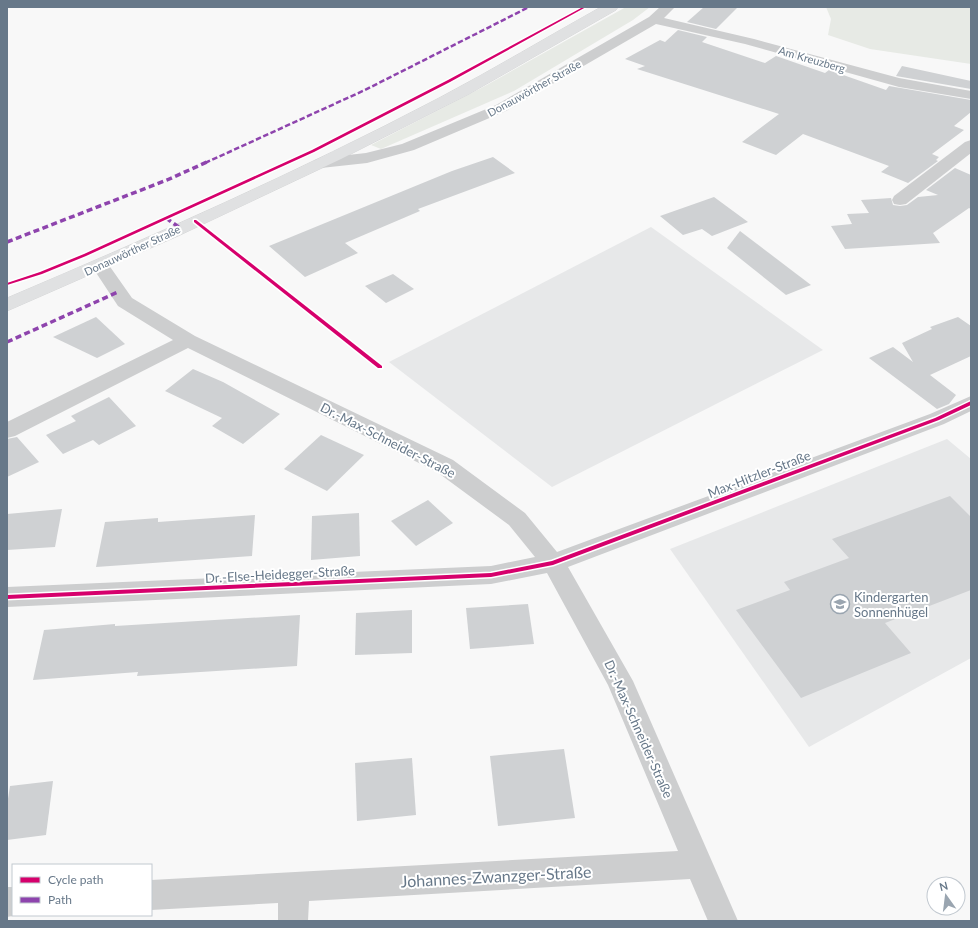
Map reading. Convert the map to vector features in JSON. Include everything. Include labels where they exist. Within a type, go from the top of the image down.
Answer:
[{"type":"main road","name":"Donauwörther Straße","points":[[7,305],[100,265],[321,162],[444,101],[611,7]]},
{"type":"street","name":"Donauwörther Straße","points":[[321,162],[366,158],[408,147],[502,108],[654,20],[668,7]]},
{"type":"street","name":"Am Kreuzberg","points":[[654,20],[734,37],[843,68],[948,92],[971,95]]},
{"type":"street","points":[[900,200],[971,145]]},
{"type":"street","name":"Dr.-Max-Schneider-Straße","points":[[100,265],[125,302],[188,340],[445,466],[517,519],[553,563],[620,681],[722,921]]},
{"type":"street","points":[[7,431],[188,340]]},
{"type":"street","name":"Max-Hitzler-Straße","points":[[553,563],[929,422],[971,403]]},
{"type":"street","name":"Dr.-Else-Heidegger-Straße","points":[[7,597],[491,575],[553,563]]},
{"type":"street","name":"Johannes-Zwanzger-Straße","points":[[152,895],[699,864]]},
{"type":"street","points":[[293,921],[294,888]]},
{"type":"shaded area","points":[[626,7],[650,7],[633,20],[514,91],[381,149],[371,145],[485,86]]},
{"type":"shaded area","points":[[826,7],[971,7],[971,64],[870,49],[828,35],[831,19]]},
{"type":"shaded area","points":[[651,227],[823,350],[552,487],[389,362]]},
{"type":"shaded area","name":"Kindergarten Sonnenhügel","points":[[947,439],[971,459],[971,658],[809,747],[670,549]]},
{"type":"building","points":[[704,7],[738,7],[716,29],[687,22]]},
{"type":"building","points":[[678,30],[707,37],[702,42],[765,63],[776,56],[825,73],[829,70],[886,90],[889,86],[971,100],[971,112],[954,126],[964,130],[932,154],[939,157],[936,160],[938,161],[908,183],[881,172],[889,166],[803,134],[776,155],[742,142],[779,114],[637,69],[645,66],[625,59],[660,40],[665,42]]},
{"type":"building","points":[[902,66],[971,81],[971,89],[896,76]]},
{"type":"building","points":[[493,157],[515,173],[418,209],[420,211],[345,243],[358,253],[305,277],[269,246],[452,171]]},
{"type":"building","points":[[955,168],[971,175],[971,209],[969,208],[933,233],[940,243],[845,249],[831,226],[852,224],[847,214],[869,213],[861,200],[891,198],[893,205],[900,206],[907,205],[918,197],[938,195],[926,190]]},
{"type":"building","points":[[714,197],[748,222],[712,236],[702,229],[683,235],[660,216]]},
{"type":"building","points":[[740,231],[811,285],[786,295],[727,248]]},
{"type":"building","points":[[393,274],[414,289],[386,303],[365,286]]},
{"type":"building","points":[[96,317],[125,344],[97,358],[53,337]]},
{"type":"building","points":[[958,317],[971,326],[971,356],[930,375],[956,395],[949,404],[937,409],[869,358],[893,347],[913,362],[902,343],[932,329],[930,327]]},
{"type":"building","points":[[193,369],[223,382],[280,414],[243,444],[212,426],[222,418],[165,391]]},
{"type":"building","points":[[109,397],[136,426],[99,445],[93,440],[63,454],[46,435],[76,421],[71,416]]},
{"type":"building","points":[[321,435],[364,455],[327,491],[284,469]]},
{"type":"building","points":[[17,437],[39,462],[7,477],[7,439]]},
{"type":"building","points":[[950,496],[971,517],[971,590],[885,623],[911,653],[801,698],[736,610],[790,590],[784,582],[849,558],[832,539]]},
{"type":"building","points":[[428,500],[453,523],[416,546],[391,521]]},
{"type":"building","points":[[62,509],[55,547],[7,550],[7,514]]},
{"type":"building","points":[[359,513],[360,556],[311,560],[312,516]]},
{"type":"building","points":[[255,515],[252,556],[96,567],[105,522],[158,518],[158,522]]},
{"type":"building","points":[[528,604],[534,644],[470,649],[466,608]]},
{"type":"building","points":[[412,610],[412,653],[355,655],[356,613]]},
{"type":"building","points":[[300,615],[297,666],[137,676],[138,672],[33,680],[44,630],[115,624],[115,626]]},
{"type":"building","points":[[564,749],[575,818],[498,826],[490,756]]},
{"type":"building","points":[[412,758],[416,815],[357,821],[355,763]]},
{"type":"building","points":[[53,781],[46,835],[7,840],[7,805],[10,786]]},
{"type":"marked path","points":[[7,242],[167,180],[365,90],[529,7]]},
{"type":"marked path","points":[[166,218],[180,228]]},
{"type":"marked path","points":[[7,342],[118,292]]},
{"type":"cycle path","points":[[7,284],[41,273],[85,255],[313,151],[449,81],[585,7]]},
{"type":"cycle path","points":[[195,221],[380,367]]},
{"type":"cycle path","points":[[7,597],[491,575],[553,563],[937,419],[971,403]]},
{"type":"place","name":"Kindergarten Sonnenhügel","points":[[840,604]]}]
